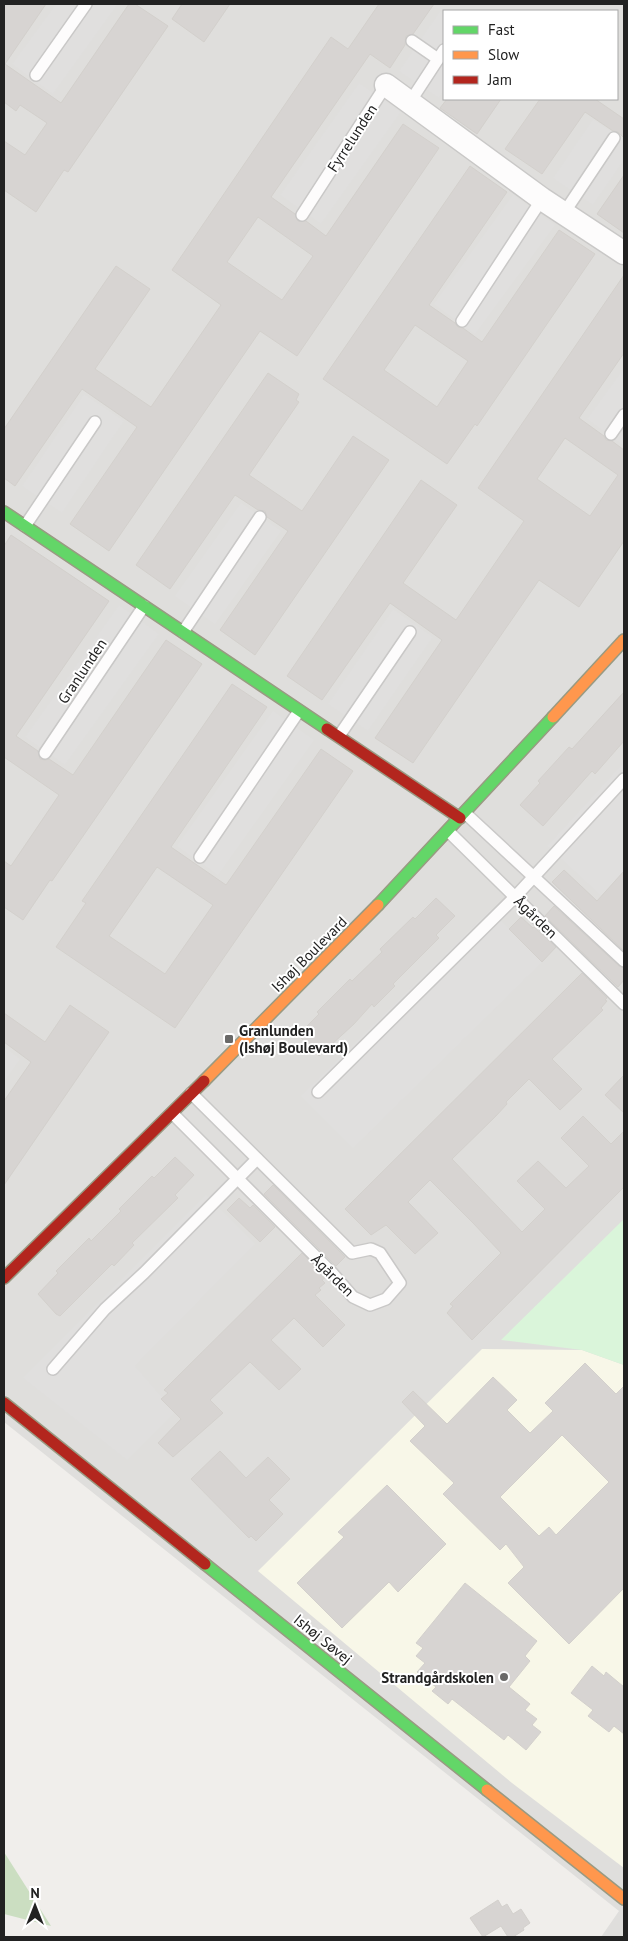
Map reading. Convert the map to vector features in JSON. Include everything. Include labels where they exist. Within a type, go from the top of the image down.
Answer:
[{"type":"street","name":"Fyrrelunden","points":[[386,84],[542,199],[624,253]]},
{"type":"street","points":[[4,512],[299,711],[462,816]]},
{"type":"street","name":"Ishøj Boulevard","points":[[4,1278],[379,904],[624,640]]},
{"type":"street","name":"Ishøj Søvej","points":[[4,1403],[624,1899]]},
{"type":"lane","points":[[36,75],[86,4]]},
{"type":"lane","points":[[410,102],[441,54],[412,41]]},
{"type":"lane","name":"Fyrrelunden","points":[[302,215],[362,125],[386,84]]},
{"type":"lane","points":[[564,213],[614,138]]},
{"type":"lane","points":[[462,321],[542,199]]},
{"type":"lane","points":[[611,434],[624,415]]},
{"type":"lane","points":[[25,526],[95,422]]},
{"type":"lane","points":[[183,632],[260,517]]},
{"type":"lane","name":"Granlunden","points":[[45,753],[144,606]]},
{"type":"lane","points":[[339,737],[410,632]]},
{"type":"lane","points":[[200,857],[299,711]]},
{"type":"lane","points":[[318,1092],[515,897],[624,779]]},
{"type":"lane","name":"Ågården","points":[[462,816],[534,877],[624,962]]},
{"type":"lane","name":"Ågården","points":[[448,831],[624,1004]]},
{"type":"lane","name":"Ågården","points":[[172,1112],[333,1274],[353,1297],[370,1305],[386,1299],[400,1283],[380,1253],[371,1249],[352,1252],[191,1093]]},
{"type":"lane","points":[[53,1369],[105,1309],[257,1159]]},
{"type":"shaded area","points":[[4,4],[624,4],[624,1937],[601,1937],[619,1911],[4,1422]]},
{"type":"shaded area","points":[[56,4],[118,4],[53,94],[12,64]]},
{"type":"shaded area","points":[[440,11],[443,14],[443,92],[439,98],[399,71]]},
{"type":"shaded area","points":[[359,83],[401,112],[321,224],[280,195]]},
{"type":"shaded area","points":[[593,119],[624,140],[624,160],[593,205],[553,178]]},
{"type":"shaded area","points":[[513,195],[555,225],[475,334],[434,304]]},
{"type":"shaded area","points":[[624,368],[624,446],[587,419]]},
{"type":"shaded area","points":[[84,394],[124,421],[62,513],[22,486]]},
{"type":"shaded area","points":[[241,503],[281,531],[215,624],[175,596]]},
{"type":"shaded area","points":[[119,605],[159,634],[65,765],[25,737]]},
{"type":"shaded area","points":[[393,609],[433,637],[368,731],[328,704]]},
{"type":"shaded area","points":[[273,711],[314,740],[218,875],[177,846]]},
{"type":"shaded area","points":[[624,762],[624,892],[612,906],[547,846]]},
{"type":"shaded area","points":[[490,910],[542,962],[353,1148],[301,1096]]},
{"type":"shaded area","points":[[4,1047],[20,1059],[4,1082]]},
{"type":"shaded area","points":[[206,1195],[255,1244],[135,1366],[175,1412],[127,1460],[23,1378]]},
{"type":"shaded area","name":"Strandgårdskolen","points":[[482,1349],[582,1350],[624,1365],[624,1868],[512,1783],[258,1571]]},
{"type":"green space","points":[[624,1219],[624,1365],[582,1350],[501,1340]]},
{"type":"green space","points":[[4,1852],[51,1926],[4,1914]]},
{"type":"building","points":[[4,4],[46,4],[5,64],[61,103],[129,4],[135,4],[168,26],[68,172],[64,170],[36,212],[4,190],[4,141],[25,155],[47,123],[20,105],[16,111],[4,102]]},
{"type":"building","points":[[182,4],[230,4],[204,42],[172,19]]},
{"type":"building","points":[[379,4],[434,4],[413,34],[406,36],[405,45],[390,68],[370,54],[271,197],[295,214],[298,221],[306,221],[326,236],[403,124],[439,148],[297,356],[260,331],[109,551],[70,524],[137,427],[82,389],[15,486],[4,478],[4,429],[116,266],[150,289],[95,369],[151,407],[221,305],[172,270],[331,37],[348,49]],"holes":[[[258,217],[313,256],[282,300],[227,262]]]},
{"type":"building","points":[[446,100],[500,100],[477,134],[440,108]]},
{"type":"building","points":[[539,100],[596,100],[624,119],[624,138],[618,132],[613,131],[585,112],[542,174],[505,149]]},
{"type":"building","points":[[470,166],[507,192],[429,305],[458,327],[463,328],[482,342],[559,230],[595,254],[477,426],[475,424],[447,464],[323,379]],"holes":[[[415,325],[468,361],[437,407],[384,370]]]},
{"type":"building","points":[[624,175],[624,233],[597,214]]},
{"type":"building","points":[[624,275],[624,353],[579,418],[604,436],[606,440],[612,441],[624,450],[624,541],[579,607],[539,580],[413,763],[375,738],[442,640],[390,603],[322,700],[287,676],[421,480],[457,505],[403,583],[456,620],[524,521],[478,488]],"holes":[[[565,438],[618,475],[590,516],[537,479]]]},
{"type":"building","points":[[268,373],[299,394],[296,400],[299,402],[249,475],[302,511],[353,436],[389,460],[255,655],[220,630],[288,531],[267,517],[265,511],[258,510],[235,495],[170,589],[136,565]]},
{"type":"building","points":[[11,535],[109,601],[16,736],[38,751],[40,759],[49,759],[73,775],[166,640],[202,664],[23,920],[4,907],[4,861],[11,866],[59,795],[4,757],[4,546]]},
{"type":"building","points":[[232,684],[267,707],[171,847],[226,885],[321,749],[353,771],[175,1028],[56,947],[86,903],[82,901]],"holes":[[[157,867],[213,905],[165,974],[109,936]]]},
{"type":"building","points":[[624,692],[624,741],[595,774],[592,771],[543,826],[520,805],[540,783],[538,781],[569,747],[572,749]]},
{"type":"building","points":[[564,870],[597,901],[624,871],[624,951],[552,882]]},
{"type":"building","points":[[436,898],[455,916],[436,935],[439,938],[393,984],[395,986],[374,1007],[372,1004],[354,1024],[319,1056],[298,1035],[319,1014],[317,1012],[350,979],[352,981],[382,952],[380,949]]},
{"type":"building","points":[[554,906],[619,966],[624,968],[624,980],[618,987],[545,916]]},
{"type":"building","points":[[521,917],[556,947],[542,962],[509,929]]},
{"type":"building","points":[[582,973],[607,998],[605,1000],[607,1001],[601,1008],[603,1010],[552,1059],[582,1089],[560,1110],[529,1079],[506,1102],[507,1104],[496,1116],[452,1159],[522,1232],[545,1209],[517,1181],[538,1161],[566,1188],[589,1166],[561,1138],[583,1116],[611,1144],[624,1131],[624,1187],[472,1340],[447,1313],[453,1306],[450,1304],[501,1253],[474,1224],[430,1180],[408,1202],[438,1233],[415,1254],[386,1225],[371,1235],[345,1209]]},
{"type":"building","points":[[70,1005],[109,1032],[4,1185],[4,1101],[31,1062],[4,1042],[4,1013],[45,1042]]},
{"type":"building","points":[[624,1075],[624,1113],[605,1095]]},
{"type":"building","points":[[175,1157],[194,1175],[175,1195],[178,1198],[132,1243],[134,1245],[114,1266],[112,1264],[60,1316],[56,1314],[38,1294],[58,1273],[56,1271],[89,1238],[91,1241],[152,1176],[154,1178]]},
{"type":"building","points":[[273,1185],[345,1257],[336,1266],[264,1194]]},
{"type":"building","points":[[239,1198],[250,1208],[253,1205],[275,1227],[260,1242],[227,1210]]},
{"type":"building","points":[[302,1253],[326,1277],[322,1280],[325,1283],[319,1288],[321,1290],[315,1295],[345,1325],[323,1347],[294,1318],[271,1340],[301,1369],[279,1390],[250,1362],[210,1400],[223,1413],[173,1457],[158,1443],[181,1419],[161,1399],[168,1393],[164,1390]]},
{"type":"building","points":[[585,1363],[616,1394],[624,1386],[624,1588],[569,1644],[508,1583],[524,1567],[506,1544],[500,1550],[443,1494],[454,1483],[410,1441],[425,1426],[402,1402],[413,1391],[447,1424],[493,1377],[517,1400],[507,1410],[530,1433],[553,1411],[545,1403]],"holes":[[[562,1435],[609,1482],[556,1535],[549,1527],[539,1536],[500,1497]]]},
{"type":"building","points":[[220,1451],[246,1478],[268,1457],[290,1479],[269,1500],[283,1514],[256,1541],[251,1536],[249,1538],[191,1479]]},
{"type":"building","points":[[387,1485],[446,1544],[398,1592],[389,1582],[342,1628],[297,1583],[344,1537],[338,1532]]},
{"type":"building","points":[[465,1583],[537,1641],[525,1656],[530,1661],[509,1687],[530,1704],[525,1710],[537,1719],[532,1725],[541,1732],[526,1750],[508,1735],[504,1740],[452,1699],[448,1704],[432,1691],[436,1687],[417,1672],[425,1663],[416,1656],[423,1648],[416,1643]]},
{"type":"building","points":[[592,1666],[604,1676],[606,1672],[624,1687],[624,1734],[614,1726],[609,1732],[588,1716],[593,1710],[571,1693]]},
{"type":"building","points":[[498,1900],[502,1907],[507,1904],[513,1914],[521,1909],[530,1923],[523,1928],[524,1930],[513,1937],[508,1937],[501,1926],[483,1937],[470,1918]]},
{"type":"traffic: fast","points":[[4,512],[327,729]]},
{"type":"traffic: fast","points":[[378,905],[553,717]]},
{"type":"traffic: fast","points":[[205,1564],[487,1790]]},
{"type":"traffic: slow","points":[[553,717],[624,640]]},
{"type":"traffic: slow","points":[[204,1081],[378,905]]},
{"type":"traffic: slow","points":[[487,1790],[624,1899]]},
{"type":"traffic: jam","points":[[327,729],[460,818]]},
{"type":"traffic: jam","points":[[4,1278],[204,1081]]},
{"type":"traffic: jam","points":[[4,1403],[205,1564]]},
{"type":"place","name":"Granlunden (Ishøj Boulevard)","points":[[229,1039]]},
{"type":"place","name":"Strandgårdskolen","points":[[504,1677]]}]
